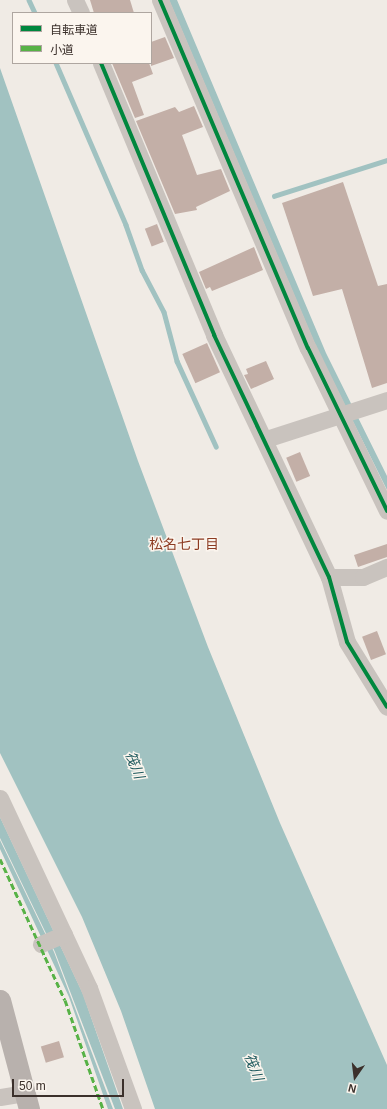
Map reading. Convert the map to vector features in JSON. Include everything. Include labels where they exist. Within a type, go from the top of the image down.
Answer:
[{"type":"main road","points":[[0,1000],[28,1101]]},
{"type":"street","points":[[76,0],[81,12]]},
{"type":"street","points":[[160,0],[251,219],[347,412],[387,511]]},
{"type":"street","points":[[101,64],[169,233],[329,577],[347,642],[387,707]]},
{"type":"street","points":[[266,440],[387,400]]},
{"type":"street","points":[[329,577],[363,577],[387,567]]},
{"type":"street","points":[[0,798],[62,935],[89,988],[133,1109]]},
{"type":"street","points":[[42,943],[62,935]]},
{"type":"street","points":[[0,1097],[28,1101]]},
{"type":"water","points":[[169,0],[177,0],[326,353],[387,476],[387,490],[317,349]]},
{"type":"water","name":"筏川","points":[[0,68],[138,461],[208,647],[280,823],[387,1065],[387,1109],[155,1109],[121,1011],[82,917],[0,753]]},
{"type":"water","points":[[0,817],[83,994],[123,1109],[115,1109],[55,952],[0,838]]},
{"type":"water","points":[[0,840],[54,952],[113,1109],[108,1109],[69,997],[0,849]]},
{"type":"building","points":[[90,0],[130,0],[134,12],[94,12]]},
{"type":"building","points":[[165,37],[174,58],[151,66],[152,42]]},
{"type":"building","points":[[112,64],[149,64],[153,74],[132,82],[144,115],[135,118]]},
{"type":"building","points":[[194,106],[203,127],[182,135],[197,175],[221,169],[230,191],[196,207],[197,210],[175,214],[136,121],[175,107],[179,112]]},
{"type":"building","points":[[343,182],[378,286],[387,284],[387,383],[372,388],[342,289],[313,296],[282,203]]},
{"type":"building","points":[[157,224],[164,242],[152,246],[145,229]]},
{"type":"building","points":[[254,247],[263,270],[212,291],[210,287],[206,289],[199,272]]},
{"type":"building","points":[[207,343],[220,372],[195,383],[182,354]]},
{"type":"building","points":[[266,361],[274,379],[251,389],[244,375],[248,374],[246,369]]},
{"type":"building","points":[[300,452],[310,476],[296,482],[286,458]]},
{"type":"building","points":[[387,544],[387,557],[358,567],[354,555]]},
{"type":"building","points":[[377,631],[386,654],[371,660],[362,637]]},
{"type":"building","points":[[59,1041],[64,1057],[46,1063],[41,1047]]},
{"type":"waterway","points":[[29,0],[35,12]]},
{"type":"waterway","points":[[56,64],[126,225],[142,270],[164,312],[177,361],[216,446]]},
{"type":"waterway","points":[[274,196],[387,160]]},
{"type":"marked path","points":[[0,859],[65,1000],[103,1109]]},
{"type":"cycle path","points":[[160,0],[308,348],[387,511]]},
{"type":"cycle path","points":[[101,64],[214,335],[329,577],[347,642],[387,707]]},
{"type":"district","name":"松名七丁目","points":[[184,544]]}]
